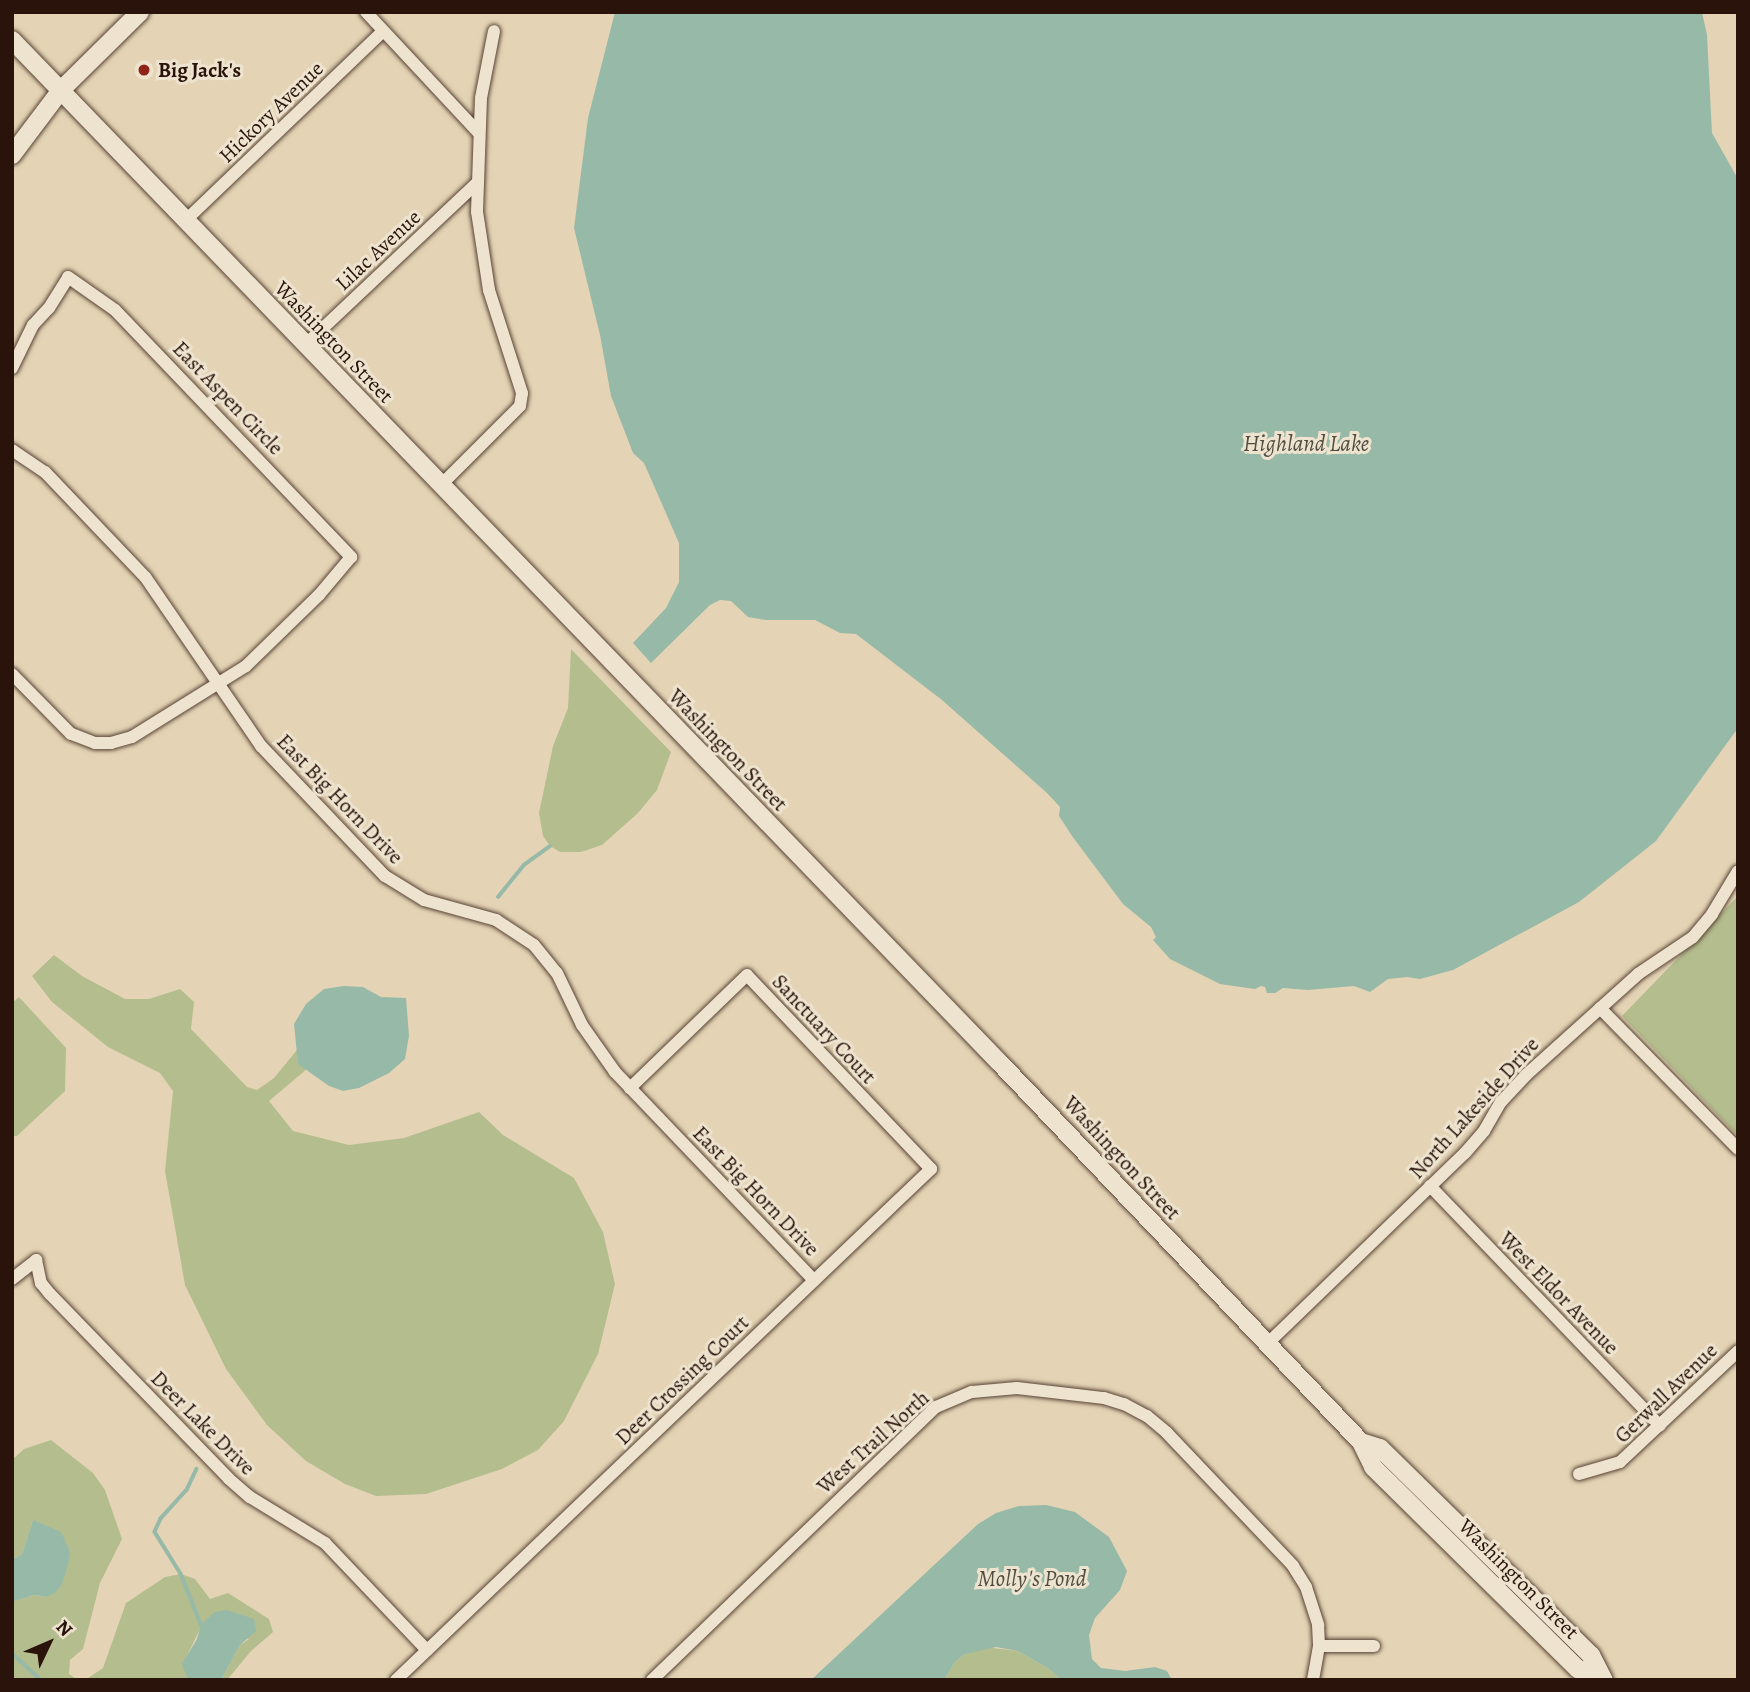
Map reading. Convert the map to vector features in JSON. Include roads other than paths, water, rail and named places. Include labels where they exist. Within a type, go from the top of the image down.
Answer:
[{"type":"main road","points":[[12,155],[61,90],[139,12]]},
{"type":"main road","name":"Washington Street","points":[[12,40],[1361,1442],[1380,1448],[1591,1655],[1596,1678]]},
{"type":"street","points":[[366,12],[479,133]]},
{"type":"street","name":"Hickory Avenue","points":[[186,220],[383,31]]},
{"type":"street","points":[[442,484],[520,405],[522,393],[489,290],[477,212],[479,133],[488,55],[494,31]]},
{"type":"street","name":"Lilac Avenue","points":[[305,345],[477,183]]},
{"type":"street","name":"East Aspen Circle","points":[[12,368],[33,325],[49,308],[68,277],[115,310],[351,557],[319,595],[246,666],[217,684]]},
{"type":"street","name":"East Big Horn Drive","points":[[12,450],[45,472],[146,578],[261,746],[385,876],[424,900],[496,920],[534,945],[561,980],[597,1050],[814,1280]]},
{"type":"street","points":[[12,674],[71,734],[95,743],[111,743],[132,737],[217,684]]},
{"type":"street","name":"North Lakeside Drive","points":[[1267,1344],[1484,1131],[1501,1102],[1526,1075],[1638,974],[1693,937],[1712,914],[1738,871]]},
{"type":"street","name":"Sanctuary Court","points":[[630,1088],[747,975],[870,1105]]},
{"type":"street","points":[[1600,1008],[1738,1150]]},
{"type":"street","name":"Deer Crossing Court","points":[[396,1680],[931,1169],[870,1105]]},
{"type":"street","name":"West Eldor Avenue","points":[[1430,1186],[1660,1426]]},
{"type":"street","name":"Deer Lake Drive","points":[[12,1279],[36,1260],[41,1283],[50,1294],[229,1479],[250,1497],[325,1543],[427,1650]]},
{"type":"street","name":"Gerwall Avenue","points":[[1579,1474],[1620,1462],[1738,1351]]},
{"type":"street","name":"West Trail North","points":[[652,1680],[936,1407],[972,1392],[994,1388],[1104,1398],[1147,1416],[1293,1566],[1315,1609],[1319,1646],[1313,1680]]},
{"type":"street","points":[[1319,1646],[1374,1646]]},
{"type":"water","name":"Highland Lake","points":[[615,12],[1702,12],[1707,35],[1712,133],[1738,179],[1738,728],[1656,841],[1579,902],[1453,970],[1420,979],[1388,979],[1370,992],[1354,986],[1308,990],[1283,988],[1275,993],[1267,993],[1265,987],[1261,986],[1255,989],[1220,984],[1170,959],[1153,940],[1156,937],[1151,927],[1123,904],[1072,836],[1059,816],[1060,807],[1047,793],[942,700],[856,634],[840,633],[815,620],[766,620],[748,617],[731,601],[720,600],[710,605],[651,663],[633,643],[666,608],[679,582],[679,543],[644,463],[633,453],[611,396],[600,335],[574,228],[588,118]]},
{"type":"water","points":[[363,987],[381,997],[406,998],[409,1036],[405,1059],[389,1073],[359,1088],[343,1091],[329,1086],[298,1064],[294,1024],[306,1004],[324,989]]},
{"type":"water","name":"Molly's Pond","points":[[1046,1505],[1075,1512],[1109,1537],[1127,1571],[1120,1590],[1095,1618],[1089,1635],[1092,1659],[1101,1668],[1125,1671],[1155,1667],[1167,1671],[1172,1680],[1061,1680],[1049,1669],[1018,1651],[996,1647],[965,1654],[955,1662],[944,1680],[811,1680],[978,1524],[996,1513],[1019,1506]]},
{"type":"water","points":[[33,1520],[61,1532],[70,1552],[69,1561],[62,1584],[55,1593],[46,1597],[34,1595],[12,1602],[12,1560],[22,1554]]},
{"type":"water","points":[[227,1610],[254,1619],[256,1631],[240,1645],[221,1680],[188,1680],[182,1664],[197,1639],[201,1624],[215,1612]]},
{"type":"waterway","points":[[498,897],[524,865],[550,846]]},
{"type":"waterway","points":[[197,1469],[187,1490],[161,1519],[155,1532],[181,1574],[201,1624]]},
{"type":"waterway","points":[[12,1653],[41,1680]]},
{"type":"place","name":"Big Jack's","points":[[144,70]]}]
